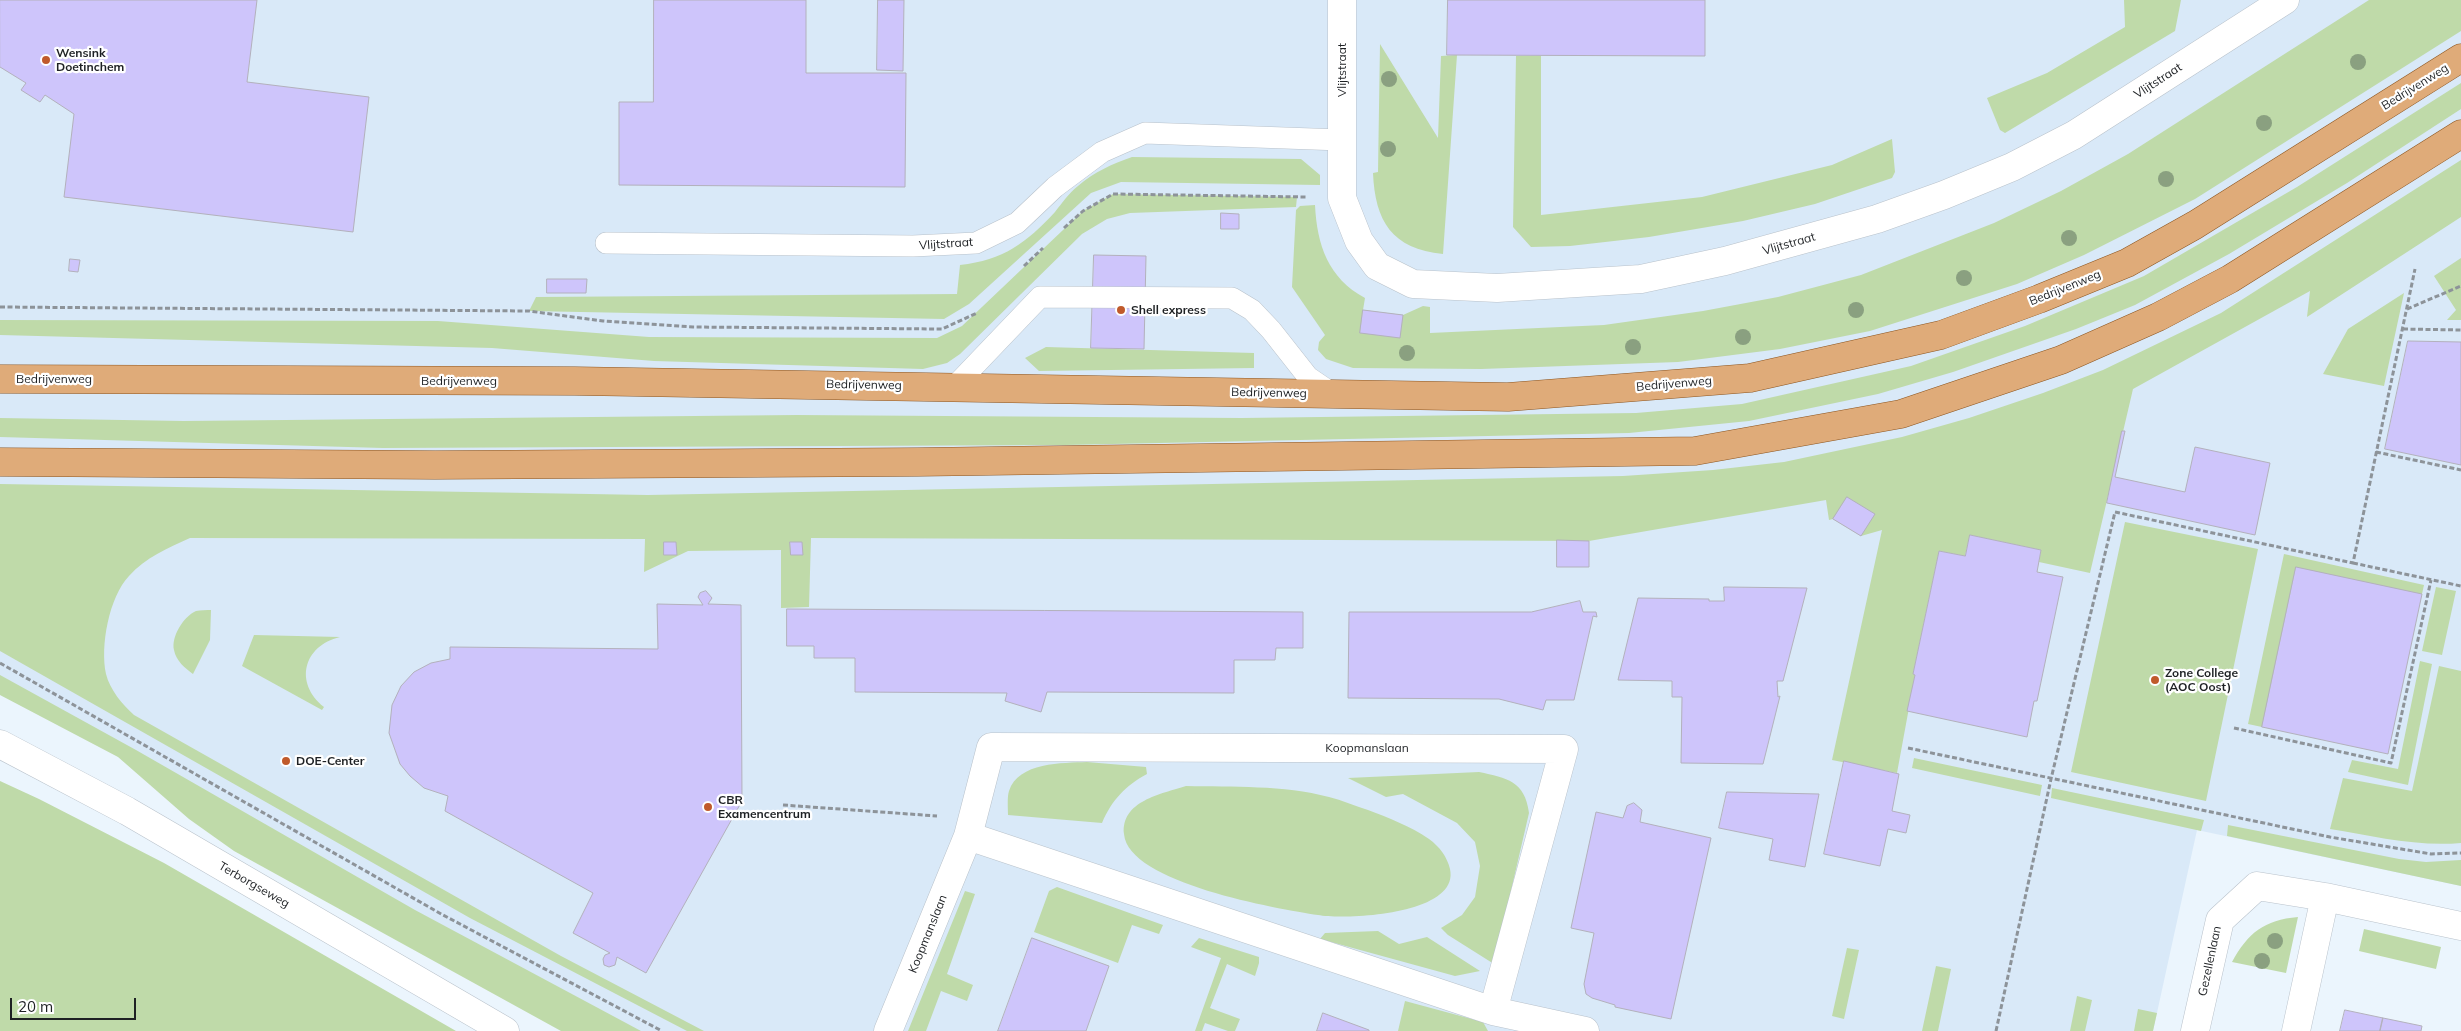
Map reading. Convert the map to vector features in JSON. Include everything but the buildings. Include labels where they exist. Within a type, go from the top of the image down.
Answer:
[{"type":"main road","name":"Bedrijvenweg","points":[[0,379],[575,381],[955,386],[1508,397],[1750,378],[1941,335],[2038,300],[2127,263],[2195,225],[2461,58]]},
{"type":"main road","points":[[0,462],[425,465],[918,462],[1695,451],[1901,414],[2061,360],[2158,317],[2230,279],[2461,134]]},
{"type":"street","name":"Vlijtstraat","points":[[1342,0],[1342,198],[1359,241],[1377,266],[1413,284],[1497,288],[1641,278],[1725,262],[1876,220],[2012,167],[2074,134],[2285,0]]},
{"type":"street","name":"Terborgseweg","points":[[0,744],[127,811],[505,1031]]},
{"type":"street","name":"Koopmanslaan","points":[[888,1031],[970,828],[991,747],[1564,749],[1494,1010]]},
{"type":"street","points":[[970,828],[1494,1010],[1585,1031]]},
{"type":"street","name":"Gezellenlaan","points":[[2195,1031],[2220,920],[2257,886],[2325,897],[2461,926]]},
{"type":"street","points":[[2296,1031],[2325,897]]},
{"type":"lane","name":"Vlijtstraat","points":[[606,243],[913,246],[976,242],[1017,223],[1054,187],[1102,152],[1145,133],[1341,140]]},
{"type":"lane","points":[[955,386],[1040,297],[1232,298],[1252,310],[1271,330],[1308,377],[1333,394]]},
{"type":"path","points":[[1063,229],[1083,210],[1113,194],[1342,198]]},
{"type":"path","points":[[1017,273],[1050,241]]},
{"type":"path","points":[[2353,563],[2414,269]]},
{"type":"path","points":[[2407,309],[2461,286]]},
{"type":"path","points":[[0,306],[529,310],[603,322],[693,327],[942,329],[978,312]]},
{"type":"path","points":[[2403,328],[2461,330]]},
{"type":"path","points":[[2376,452],[2461,470]]},
{"type":"path","points":[[1996,1031],[2050,779],[2115,512],[2461,586]]},
{"type":"path","points":[[2234,728],[2390,763],[2431,580]]},
{"type":"path","points":[[0,663],[444,915],[662,1031]]},
{"type":"path","points":[[1908,748],[2330,837],[2431,854],[2461,853]]},
{"type":"path","points":[[783,805],[970,828]]},
{"type":"shaded area","points":[[0,0],[2461,0],[2461,886],[2197,830],[2153,1031],[610,1031],[0,686]]},
{"type":"green space","points":[[2124,0],[2181,0],[2175,31],[2005,133],[2000,130],[1987,98],[2047,73],[2125,27]]},
{"type":"green space","points":[[2369,0],[2461,0],[2461,31],[2195,199],[2084,255],[2017,284],[1870,331],[1780,349],[1678,362],[1481,369],[1353,368],[1326,359],[1318,350],[1319,342],[1325,335],[1292,287],[1296,210],[1300,206],[1315,205],[1318,234],[1327,259],[1342,281],[1365,298],[1363,310],[1403,315],[1423,306],[1430,307],[1430,333],[1604,325],[1703,311],[1778,297],[1861,275],[1994,223],[2061,191],[2128,154]]},
{"type":"green space","points":[[1380,44],[1438,138],[1441,56],[1457,55],[1443,254],[1425,251],[1399,239],[1390,230],[1378,205],[1374,190],[1373,173],[1378,172]]},
{"type":"green space","points":[[1516,56],[1541,56],[1541,215],[1702,197],[1832,165],[1892,139],[1895,172],[1892,178],[1815,204],[1743,221],[1649,237],[1570,246],[1531,247],[1513,227]]},
{"type":"green space","points":[[2461,83],[2461,109],[2347,183],[2229,254],[2135,305],[2076,329],[1953,372],[1878,394],[1749,421],[1629,433],[1065,445],[383,448],[0,437],[0,418],[184,421],[797,415],[1242,418],[1636,413],[1742,404],[1911,366],[2025,326],[2144,276],[2297,187]]},
{"type":"green space","points":[[1132,157],[1301,159],[1320,175],[1320,185],[1121,182],[1091,193],[969,304],[944,319],[529,311],[536,297],[957,294],[960,265],[989,259],[1013,248],[1034,233],[1084,181],[1104,169]]},
{"type":"green space","points":[[2461,160],[2461,217],[2307,317],[2310,291],[2133,389],[2090,573],[2039,562],[2041,550],[1970,535],[1965,556],[1939,551],[1913,674],[1915,675],[1897,773],[1832,760],[1882,530],[1861,536],[1833,519],[1829,520],[1826,500],[1589,541],[811,538],[809,607],[781,608],[781,550],[688,551],[644,572],[645,539],[190,538],[150,558],[129,576],[116,596],[111,609],[105,636],[104,663],[113,691],[134,715],[561,956],[704,1031],[687,1031],[470,918],[0,651],[0,484],[648,495],[1623,476],[1713,470],[1784,462],[1902,437],[1969,418],[2103,370],[2221,313]]},
{"type":"green space","points":[[1113,194],[1297,197],[1296,207],[1130,213],[1107,219],[1082,234],[960,354],[947,363],[923,369],[654,361],[492,348],[0,335],[0,320],[438,321],[649,337],[937,338],[962,326],[1083,211]]},
{"type":"green space","points":[[2461,258],[2461,320],[2447,320],[2456,310],[2434,276]]},
{"type":"green space","points":[[2404,293],[2384,386],[2323,374],[2348,329]]},
{"type":"green space","points":[[1046,347],[1254,353],[1254,368],[1039,371],[1025,358]]},
{"type":"green space","points":[[2125,522],[2258,549],[2206,801],[2071,772]]},
{"type":"green space","points":[[2284,554],[2424,585],[2422,594],[2262,727],[2248,724]]},
{"type":"green space","points":[[2436,587],[2456,591],[2442,655],[2422,651]]},
{"type":"green space","points":[[211,610],[210,640],[193,674],[177,658],[174,650],[174,639],[179,628],[191,614],[196,611]]},
{"type":"green space","points":[[254,635],[340,637],[318,648],[307,666],[306,677],[309,687],[324,707],[322,710],[242,666]]},
{"type":"green space","points":[[2420,661],[2432,664],[2408,785],[2348,772],[2352,760],[2398,769]]},
{"type":"green space","points":[[2439,666],[2461,671],[2461,843],[2412,842],[2330,829],[2343,778],[2412,791]]},
{"type":"green space","points":[[0,675],[136,750],[415,910],[641,1031],[561,1031],[234,851],[189,819],[118,757],[0,695]]},
{"type":"green space","points":[[1914,758],[2042,785],[2040,796],[1912,768]]},
{"type":"green space","points":[[1087,762],[1146,767],[1147,774],[1132,783],[1120,794],[1110,807],[1102,823],[1008,815],[1009,791],[1014,781],[1022,774],[1042,766]]},
{"type":"green space","points":[[1479,772],[1498,776],[1513,783],[1523,794],[1529,813],[1494,964],[1448,935],[1441,928],[1462,915],[1475,897],[1480,866],[1475,842],[1457,823],[1403,794],[1386,797],[1348,778]]},
{"type":"green space","points":[[0,781],[164,863],[456,1031],[0,1031]]},
{"type":"green space","points":[[1186,786],[1258,787],[1294,790],[1334,798],[1368,810],[1407,826],[1422,834],[1436,845],[1449,865],[1448,884],[1437,896],[1420,905],[1374,915],[1332,916],[1298,912],[1240,900],[1177,880],[1150,866],[1132,851],[1124,834],[1125,823],[1129,814],[1144,801]]},
{"type":"green space","points":[[2052,788],[2204,820],[2201,831],[2051,798]]},
{"type":"green space","points":[[2228,825],[2399,859],[2426,862],[2461,860],[2461,886],[2227,836]]},
{"type":"green space","points":[[1057,887],[1163,925],[1159,934],[1132,925],[1118,963],[1034,932],[1049,891]]},
{"type":"green space","points":[[965,891],[975,894],[947,974],[973,985],[967,1001],[941,991],[926,1031],[908,1031]]},
{"type":"green space","points":[[2298,917],[2286,973],[2232,962],[2244,943],[2258,930],[2276,921]]},
{"type":"green space","points":[[2364,929],[2441,947],[2436,969],[2359,951]]},
{"type":"green space","points":[[1378,931],[1399,944],[1427,937],[1480,971],[1455,976],[1320,939],[1325,933]]},
{"type":"green space","points":[[1199,938],[1259,957],[1255,976],[1227,964],[1210,1008],[1240,1019],[1235,1031],[1228,1031],[1205,1023],[1202,1031],[1195,1031],[1221,958],[1191,947]]},
{"type":"green space","points":[[1847,948],[1859,950],[1844,1019],[1832,1016]]},
{"type":"green space","points":[[1936,966],[1951,969],[1938,1031],[1922,1031]]},
{"type":"green space","points":[[2077,996],[2092,1000],[2085,1031],[2070,1031]]},
{"type":"green space","points":[[1405,1001],[1483,1022],[1488,1031],[1398,1031]]},
{"type":"green space","points":[[2138,1009],[2157,1013],[2153,1031],[2134,1031]]},
{"type":"place","name":"Wensink Doetinchem","points":[[46,60]]},
{"type":"place","name":"Shell express","points":[[1121,310]]},
{"type":"place","name":"Zone College (AOC Oost)","points":[[2155,680]]},
{"type":"place","name":"DOE-Center","points":[[286,761]]},
{"type":"place","name":"CBR Examencentrum","points":[[708,807]]}]
